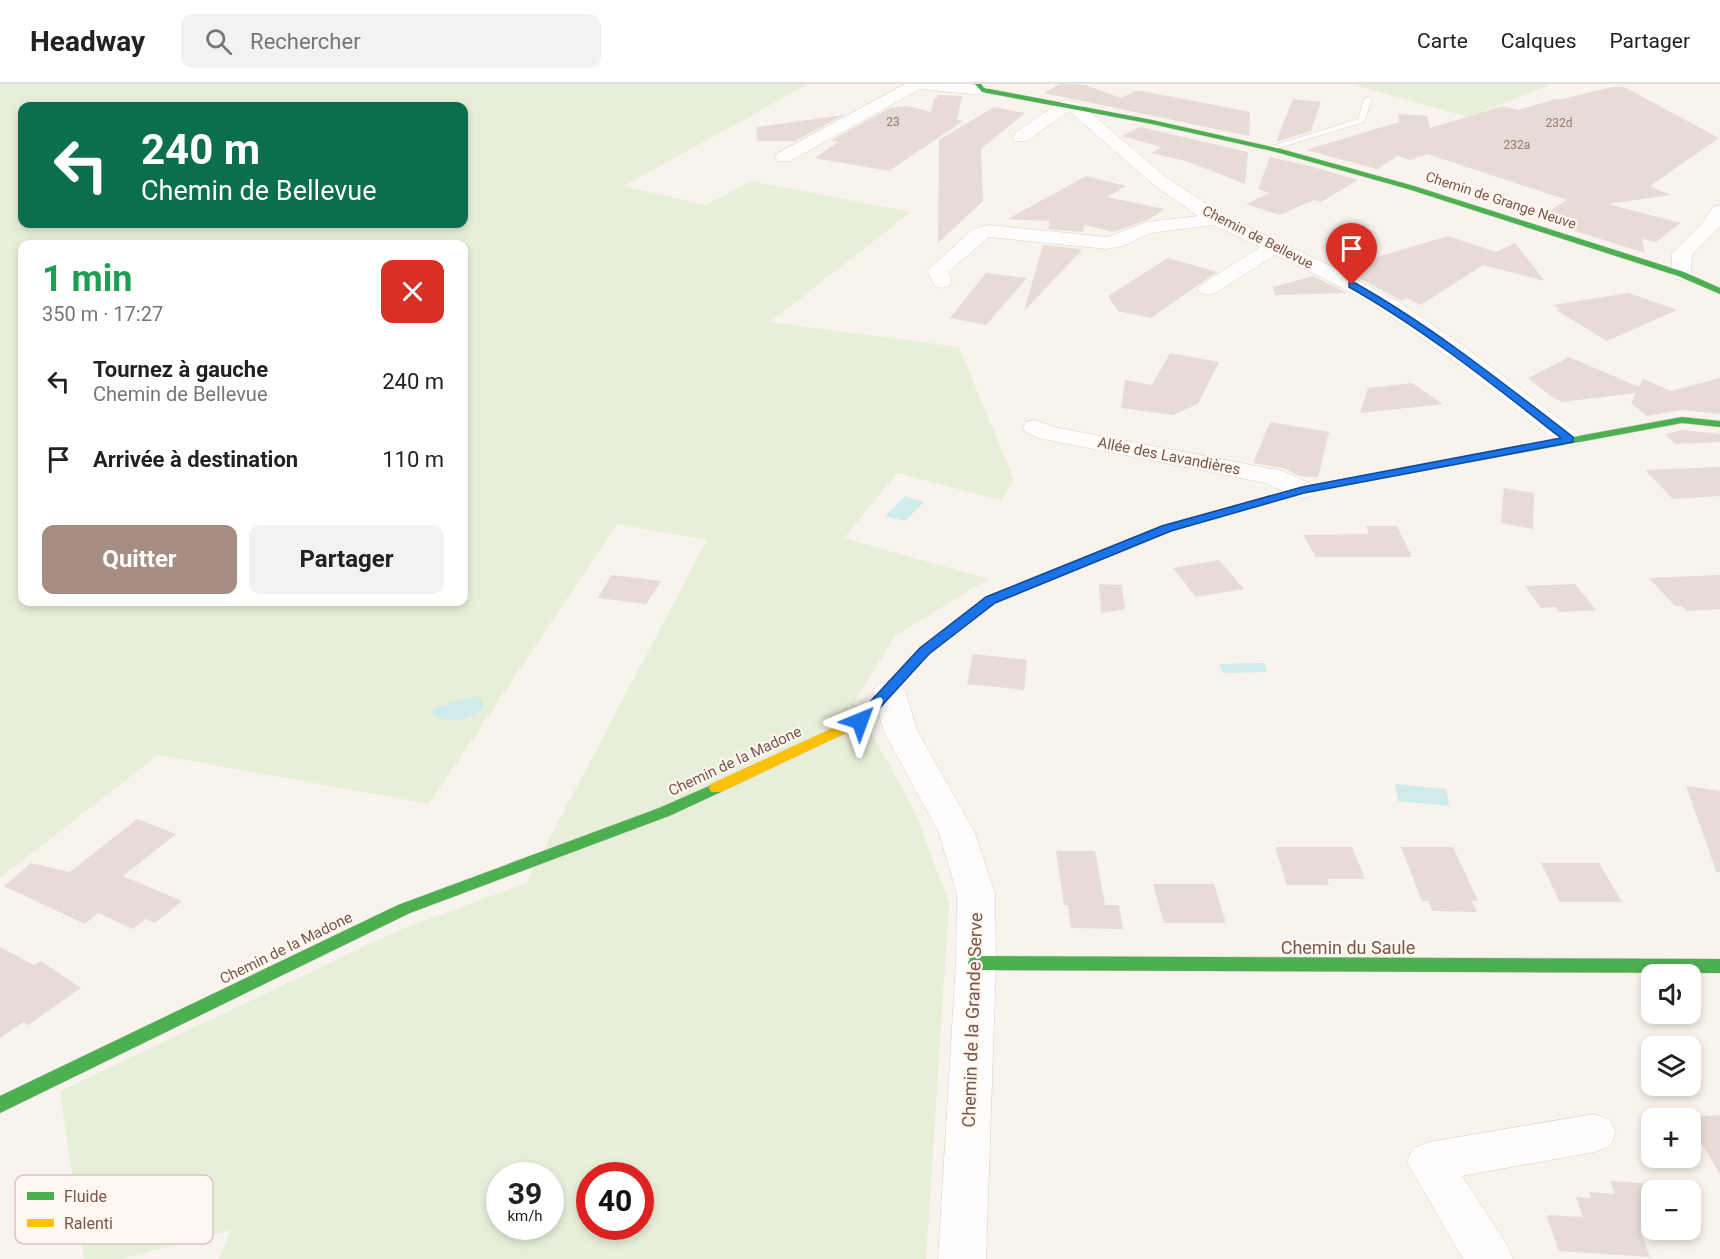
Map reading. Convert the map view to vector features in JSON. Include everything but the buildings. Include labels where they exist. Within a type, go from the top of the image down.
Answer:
[{"type":"street","points":[[873,119],[876,112],[922,84]]},
{"type":"street","points":[[784,157],[922,84],[980,87]]},
{"type":"street","name":"Chemin de Grange Neuve","points":[[980,87],[1269,148],[1371,176],[1681,274],[1720,291]]},
{"type":"street","points":[[1021,137],[1070,105]]},
{"type":"street","name":"Chemin de Bellevue","points":[[1070,105],[1161,181],[1216,219],[1332,274],[1391,307],[1457,352],[1570,440]]},
{"type":"street","points":[[942,282],[937,271],[980,233],[999,231],[1107,243],[1116,242],[1147,228],[1216,219]]},
{"type":"street","points":[[1681,274],[1682,254],[1717,222]]},
{"type":"street","points":[[1208,289],[1274,247]]},
{"type":"street","name":"Chemin de la Madone","points":[[0,1105],[404,909],[664,812],[860,721],[924,651],[990,600],[1167,528],[1302,490],[1682,420],[1720,424]]},
{"type":"street","name":"Allée des Lavandières","points":[[1035,427],[1047,433],[1274,477],[1302,490]]},
{"type":"street","name":"Chemin de la Grande Serve","points":[[889,691],[900,730],[957,833],[976,894],[976,963],[962,1259]]},
{"type":"street","name":"Chemin du Saule","points":[[976,963],[1720,966]]},
{"type":"street","points":[[1489,1259],[1429,1162],[1594,1133]]},
{"type":"lane","name":"Chemin de Grange Neuve","points":[[1269,148],[1361,120],[1368,99]]},
{"type":"green space","points":[[0,84],[808,84],[624,186],[705,205],[751,181],[911,212],[770,322],[959,347],[1014,480],[1000,500],[897,473],[844,538],[988,579],[895,636],[854,702],[914,810],[949,903],[926,1259],[219,1259],[231,1230],[213,1235],[213,1175],[72,1175],[60,1091],[397,931],[526,883],[707,540],[617,524],[429,804],[158,755],[0,878]]},
{"type":"green space","points":[[1351,84],[1552,84],[1468,117]]},
{"type":"green space","points":[[82,1244],[178,1244],[121,1259],[84,1259]]},
{"type":"water","points":[[905,496],[924,502],[905,521],[885,516]]},
{"type":"water","points":[[1264,663],[1267,672],[1223,673],[1219,664]]},
{"type":"water","points":[[476,696],[482,701],[483,708],[471,716],[458,720],[445,720],[432,715],[434,708]]},
{"type":"water","points":[[1395,784],[1446,789],[1449,806],[1398,801]]},
{"type":"traffic: fast","points":[[978,84],[982,90],[1194,131],[1366,174],[1681,274],[1720,291]]},
{"type":"traffic: fast","points":[[1044,578],[1167,528],[1302,490],[1682,420],[1720,424]]},
{"type":"traffic: fast","points":[[0,1105],[404,909],[664,812],[716,788]]},
{"type":"traffic: fast","points":[[976,963],[1720,966]]},
{"type":"traffic: slow","points":[[716,788],[860,721],[924,651],[990,600],[1044,578]]},
{"type":"route","points":[[860,721],[924,651],[990,600],[1167,528],[1302,490],[1570,440],[1457,352],[1391,307],[1352,285]]}]
